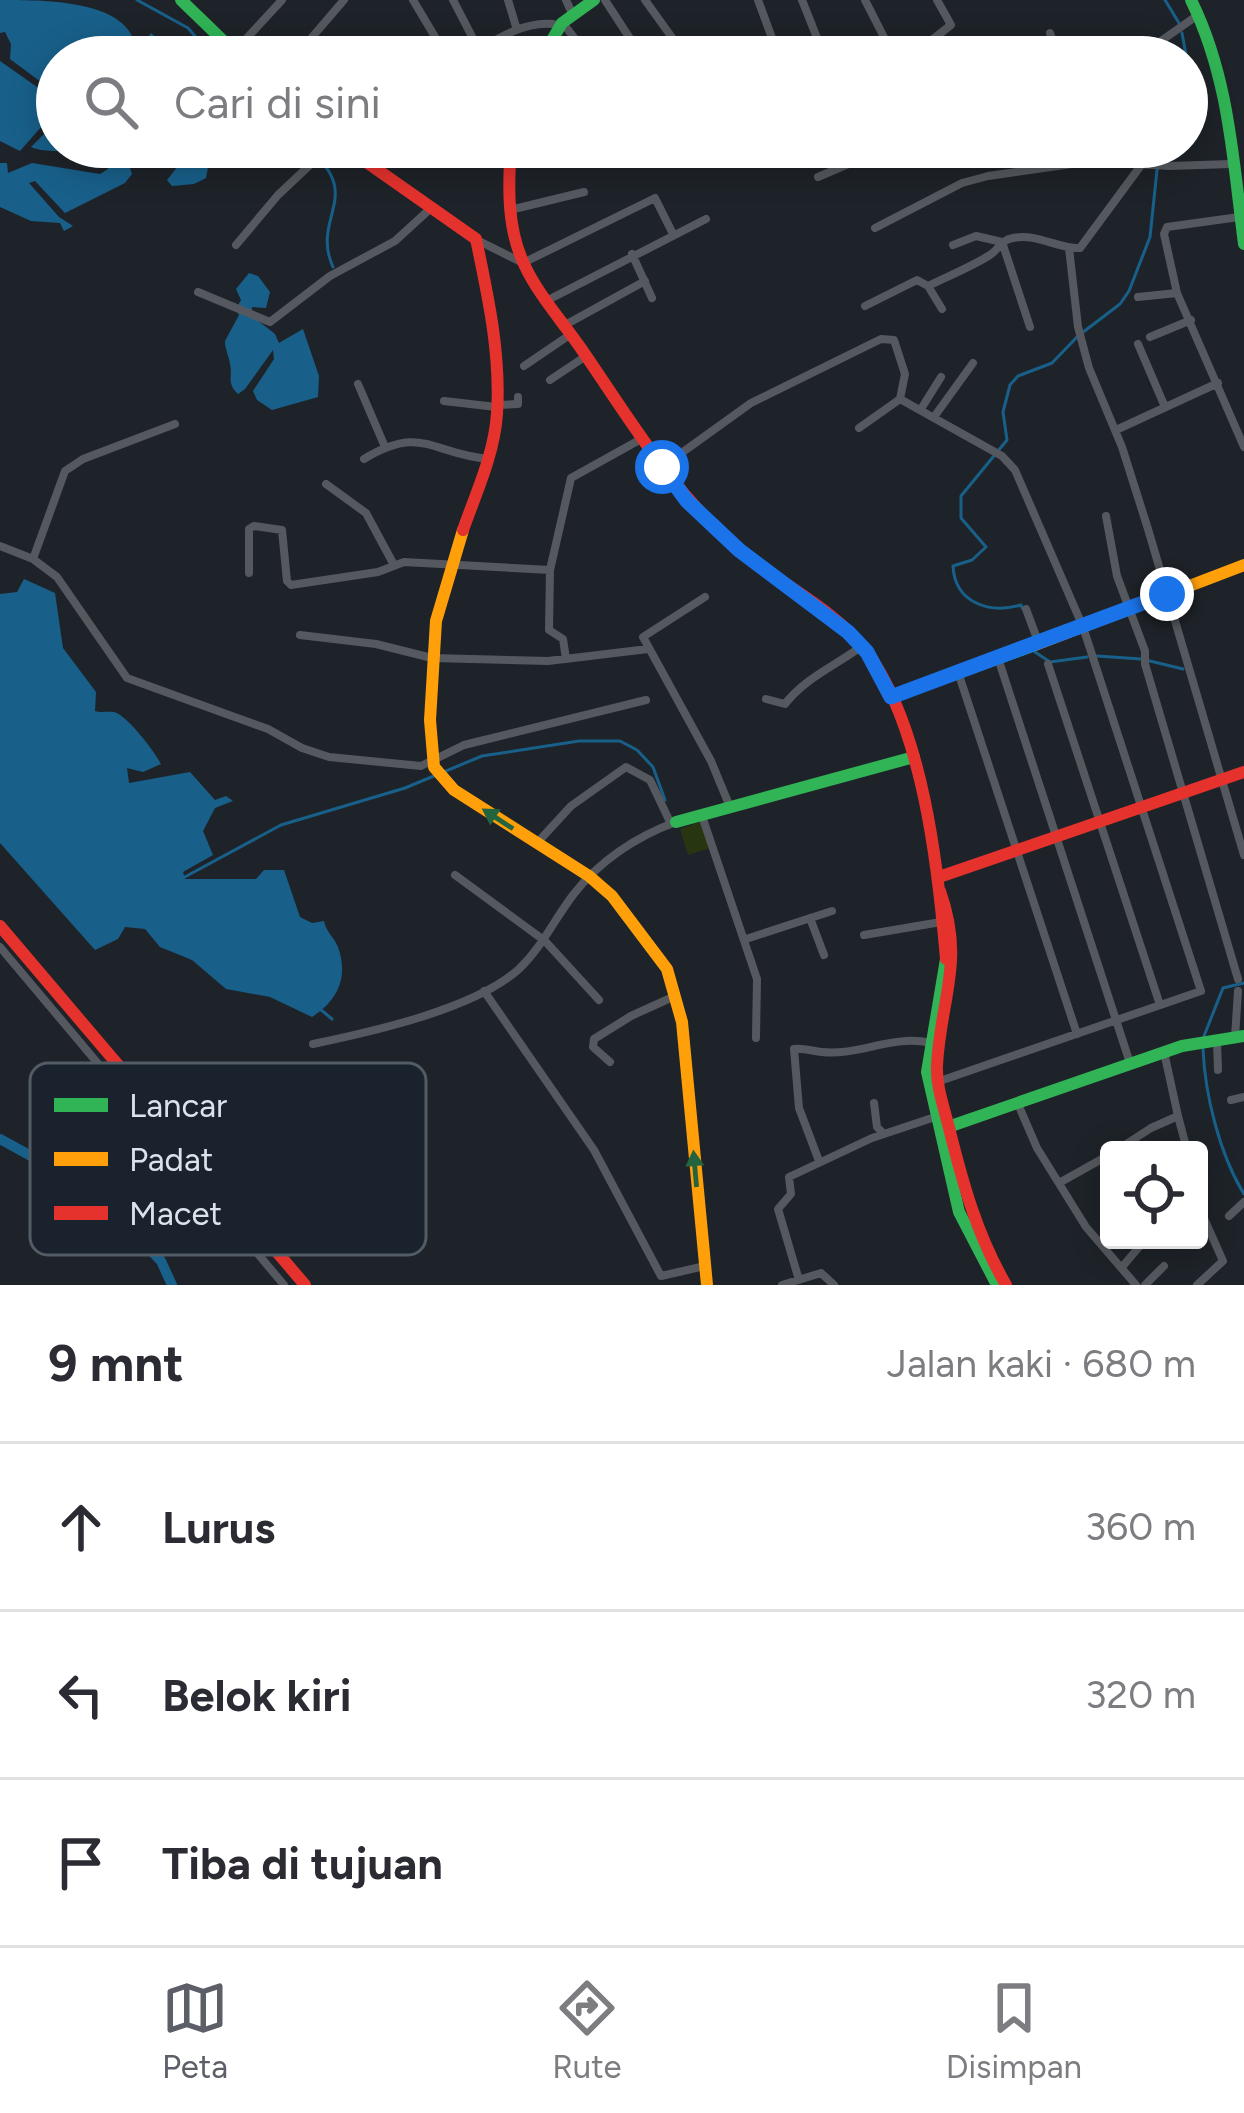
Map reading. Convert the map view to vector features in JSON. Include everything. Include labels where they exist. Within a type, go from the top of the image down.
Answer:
[{"type":"main road","points":[[181,0],[218,36]]},
{"type":"main road","points":[[564,14],[594,0]]},
{"type":"main road","points":[[1191,0],[1200,7],[1230,80],[1244,180]]},
{"type":"main road","points":[[1214,37],[1244,244]]},
{"type":"main road","points":[[375,168],[476,239],[493,321],[498,406],[489,459],[450,565],[432,658],[430,720],[437,768],[494,818],[589,876],[612,896],[667,969],[677,995],[707,1285]]},
{"type":"main road","points":[[508,168],[509,210],[523,263],[662,467],[687,501],[739,550],[862,646],[891,697],[914,757],[955,961],[934,1083],[973,1224],[1006,1285]]},
{"type":"main road","points":[[891,697],[1244,565]]},
{"type":"main road","points":[[673,823],[914,757]]},
{"type":"main road","points":[[939,882],[1014,851],[1244,772]]},
{"type":"main road","points":[[939,882],[945,984],[931,1043],[935,1117],[958,1212],[997,1285]]},
{"type":"main road","points":[[0,926],[116,1063]]},
{"type":"main road","points":[[948,1127],[1164,1052],[1240,1036]]},
{"type":"main road","points":[[280,1255],[305,1285]]},
{"type":"street","points":[[253,36],[282,0]]},
{"type":"street","points":[[313,36],[344,0]]},
{"type":"street","points":[[413,0],[434,36]]},
{"type":"street","points":[[453,0],[472,36]]},
{"type":"street","points":[[508,0],[517,31]]},
{"type":"street","points":[[605,0],[628,36]]},
{"type":"street","points":[[645,0],[671,36]]},
{"type":"street","points":[[758,0],[771,36]]},
{"type":"street","points":[[802,0],[816,36]]},
{"type":"street","points":[[865,0],[883,36]]},
{"type":"street","points":[[937,0],[951,25],[937,36]]},
{"type":"street","points":[[1164,36],[1200,7]]},
{"type":"street","points":[[507,36],[564,14]]},
{"type":"street","points":[[1208,164],[1232,164]]},
{"type":"street","points":[[236,245],[308,168]]},
{"type":"street","points":[[818,177],[839,168]]},
{"type":"street","points":[[875,228],[973,179],[1046,168]]},
{"type":"street","points":[[928,286],[990,255],[1012,238],[1036,238],[1069,248],[1084,245],[1139,168]]},
{"type":"street","points":[[509,210],[584,192]]},
{"type":"street","points":[[476,239],[523,263],[652,199],[657,199],[673,234]]},
{"type":"street","points":[[198,292],[258,320],[273,320],[330,276],[395,241],[430,209]]},
{"type":"street","points":[[1240,217],[1164,229],[1177,293],[1244,447]]},
{"type":"street","points":[[548,300],[706,219]]},
{"type":"street","points":[[953,245],[976,236],[1002,242]]},
{"type":"street","points":[[1002,242],[1030,327]]},
{"type":"street","points":[[1069,248],[1079,332],[1094,382],[1116,430],[1244,855]]},
{"type":"street","points":[[632,254],[652,298]]},
{"type":"street","points":[[865,306],[916,280],[928,286],[942,309]]},
{"type":"street","points":[[524,366],[568,330],[645,281]]},
{"type":"street","points":[[1138,297],[1177,293]]},
{"type":"street","points":[[1150,338],[1191,320]]},
{"type":"street","points":[[662,467],[752,403],[881,340],[894,340],[905,374],[900,399],[859,428]]},
{"type":"street","points":[[1138,344],[1165,407]]},
{"type":"street","points":[[550,380],[586,356]]},
{"type":"street","points":[[934,417],[973,363]]},
{"type":"street","points":[[922,410],[941,376]]},
{"type":"street","points":[[1116,430],[1218,383]]},
{"type":"street","points":[[358,384],[385,446]]},
{"type":"street","points":[[444,400],[498,406],[518,404],[518,398]]},
{"type":"street","points":[[900,399],[997,454],[1015,470],[1083,627],[1201,992],[934,1083]]},
{"type":"street","points":[[33,559],[65,470],[176,424]]},
{"type":"street","points":[[566,659],[563,639],[549,632],[550,570],[571,478],[643,438]]},
{"type":"street","points":[[364,459],[385,446],[418,440],[454,455],[489,459]]},
{"type":"street","points":[[326,484],[367,514],[394,565]]},
{"type":"street","points":[[1106,516],[1117,576],[1144,651],[1238,979]]},
{"type":"street","points":[[249,573],[249,529],[254,526],[282,530],[291,585],[378,572],[394,565],[550,570]]},
{"type":"street","points":[[0,546],[33,559],[70,591],[127,678],[268,729],[328,757],[437,768],[473,743],[646,700]]},
{"type":"street","points":[[705,597],[644,634],[648,650],[711,761],[730,808]]},
{"type":"street","points":[[1026,609],[1035,645]]},
{"type":"street","points":[[300,634],[376,644],[432,658],[566,659],[648,650]]},
{"type":"street","points":[[766,699],[784,704],[802,684],[862,646]]},
{"type":"street","points":[[998,658],[1130,1063]]},
{"type":"street","points":[[1048,664],[1160,1006]]},
{"type":"street","points":[[958,672],[1077,1034]]},
{"type":"street","points":[[313,1044],[394,1025],[491,988],[544,941],[589,876],[641,836],[673,823],[650,780],[626,767],[574,804],[537,843]]},
{"type":"street","points":[[702,815],[758,979],[756,1038]]},
{"type":"street","points":[[455,874],[544,941],[599,1000]]},
{"type":"street","points":[[746,939],[832,911]]},
{"type":"street","points":[[810,918],[824,955]]},
{"type":"street","points":[[864,934],[941,922]]},
{"type":"street","points":[[0,947],[97,1063]]},
{"type":"street","points":[[491,988],[586,1138],[661,1276],[705,1266]]},
{"type":"street","points":[[1238,991],[1240,1036]]},
{"type":"street","points":[[610,1062],[595,1049],[594,1040],[677,995]]},
{"type":"street","points":[[819,1161],[800,1108],[794,1048],[820,1052],[909,1039],[931,1043]]},
{"type":"street","points":[[1217,1040],[1218,1070]]},
{"type":"street","points":[[1164,1052],[1184,1141]]},
{"type":"street","points":[[1231,1100],[1244,1097]]},
{"type":"street","points":[[874,1103],[877,1127],[884,1133]]},
{"type":"street","points":[[1018,1104],[1059,1183],[1122,1267],[1140,1285],[1164,1266]]},
{"type":"street","points":[[1133,1141],[1178,1116]]},
{"type":"street","points":[[799,1280],[780,1205],[791,1194],[789,1177],[884,1133],[935,1117]]},
{"type":"street","points":[[1059,1183],[1100,1160]]},
{"type":"street","points":[[1229,1216],[1244,1202]]},
{"type":"street","points":[[1197,1285],[1223,1261],[1208,1227]]},
{"type":"street","points":[[1097,1238],[1100,1235]]},
{"type":"street","points":[[1122,1267],[1137,1249]]},
{"type":"street","points":[[259,1255],[284,1285]]},
{"type":"street","points":[[784,1285],[824,1273],[835,1285]]},
{"type":"green space","points":[[700,822],[710,848],[688,855],[680,829]]},
{"type":"water","points":[[0,0],[95,9],[112,16],[132,36],[36,36],[36,78],[10,59],[11,44],[5,32],[0,33]]},
{"type":"water","points":[[0,61],[36,86],[36,133],[20,151],[0,141]]},
{"type":"water","points":[[0,163],[7,163],[8,173],[32,163],[36,168],[100,174],[130,168],[132,174],[125,183],[65,213],[35,181],[29,183],[73,226],[64,231],[60,223],[31,221],[0,207]]},
{"type":"water","points":[[176,168],[208,168],[206,178],[194,184],[172,186],[167,180]]},
{"type":"water","points":[[249,273],[258,276],[270,292],[266,308],[252,307],[252,316],[279,343],[303,329],[319,376],[318,397],[272,410],[257,400],[253,391],[274,359],[273,350],[245,389],[238,394],[232,386],[225,341],[239,315],[236,309],[241,300],[236,289]]},
{"type":"water","points":[[24,579],[55,593],[63,648],[96,692],[95,711],[114,712],[126,720],[161,764],[143,772],[127,768],[129,783],[190,772],[215,800],[226,796],[233,801],[215,808],[203,831],[213,855],[183,872],[185,879],[256,879],[264,870],[284,870],[300,917],[312,923],[324,921],[338,947],[341,979],[328,1004],[312,1017],[270,997],[226,989],[192,960],[160,947],[145,929],[125,927],[118,939],[95,950],[0,843],[0,594],[17,592]]},
{"type":"waterway","points":[[137,0],[195,36]]},
{"type":"waterway","points":[[1165,0],[1179,23]]},
{"type":"waterway","points":[[326,168],[335,193],[328,234],[333,267]]},
{"type":"waterway","points":[[1022,608],[976,603],[960,589],[953,566],[972,560],[986,547],[961,518],[961,496],[1007,440],[1003,412],[1010,385],[1018,376],[1052,363],[1129,291],[1150,237],[1158,168]]},
{"type":"waterway","points":[[1035,652],[1050,662],[1087,657]]},
{"type":"waterway","points":[[1097,656],[1141,659]]},
{"type":"waterway","points":[[1150,661],[1183,669]]},
{"type":"waterway","points":[[181,879],[281,825],[405,788],[482,756],[579,741],[620,741],[653,767],[665,800]]},
{"type":"waterway","points":[[1204,1036],[1223,988],[1244,983]]},
{"type":"waterway","points":[[320,1009],[332,1019]]},
{"type":"waterway","points":[[1203,1049],[1215,1124],[1244,1194]]},
{"type":"waterway","points":[[0,1139],[30,1155]]},
{"type":"waterway","points":[[155,1255],[172,1285]]},
{"type":"traffic: fast","points":[[181,0],[218,36]]},
{"type":"traffic: fast","points":[[554,36],[562,23],[594,0]]},
{"type":"traffic: fast","points":[[1191,0],[1206,36]]},
{"type":"traffic: fast","points":[[1208,41],[1222,89],[1244,244]]},
{"type":"traffic: fast","points":[[891,697],[1032,646]]},
{"type":"traffic: fast","points":[[676,822],[914,757]]},
{"type":"traffic: fast","points":[[946,959],[927,1072],[959,1212],[997,1285]]},
{"type":"traffic: fast","points":[[948,1127],[1182,1046],[1244,1036]]},
{"type":"traffic: slow","points":[[463,530],[436,621],[430,720],[434,767],[454,790],[589,876],[612,896],[667,969],[682,1022],[707,1285]]},
{"type":"traffic: slow","points":[[1035,645],[1244,565]]},
{"type":"traffic: jam","points":[[375,168],[476,239],[489,304],[498,392],[488,459],[463,530]]},
{"type":"traffic: jam","points":[[510,168],[512,221],[524,264],[634,427],[714,527],[839,623],[867,652],[886,683],[902,719],[924,800],[946,959]]},
{"type":"traffic: jam","points":[[939,877],[1244,772]]},
{"type":"traffic: jam","points":[[940,891],[951,959],[939,1041],[939,1089],[972,1209],[1006,1285]]},
{"type":"traffic: jam","points":[[0,926],[116,1063]]},
{"type":"traffic: jam","points":[[280,1255],[305,1285]]},
{"type":"route","points":[[662,467],[687,501],[739,550],[848,632],[867,652],[891,697],[1167,594]]}]
